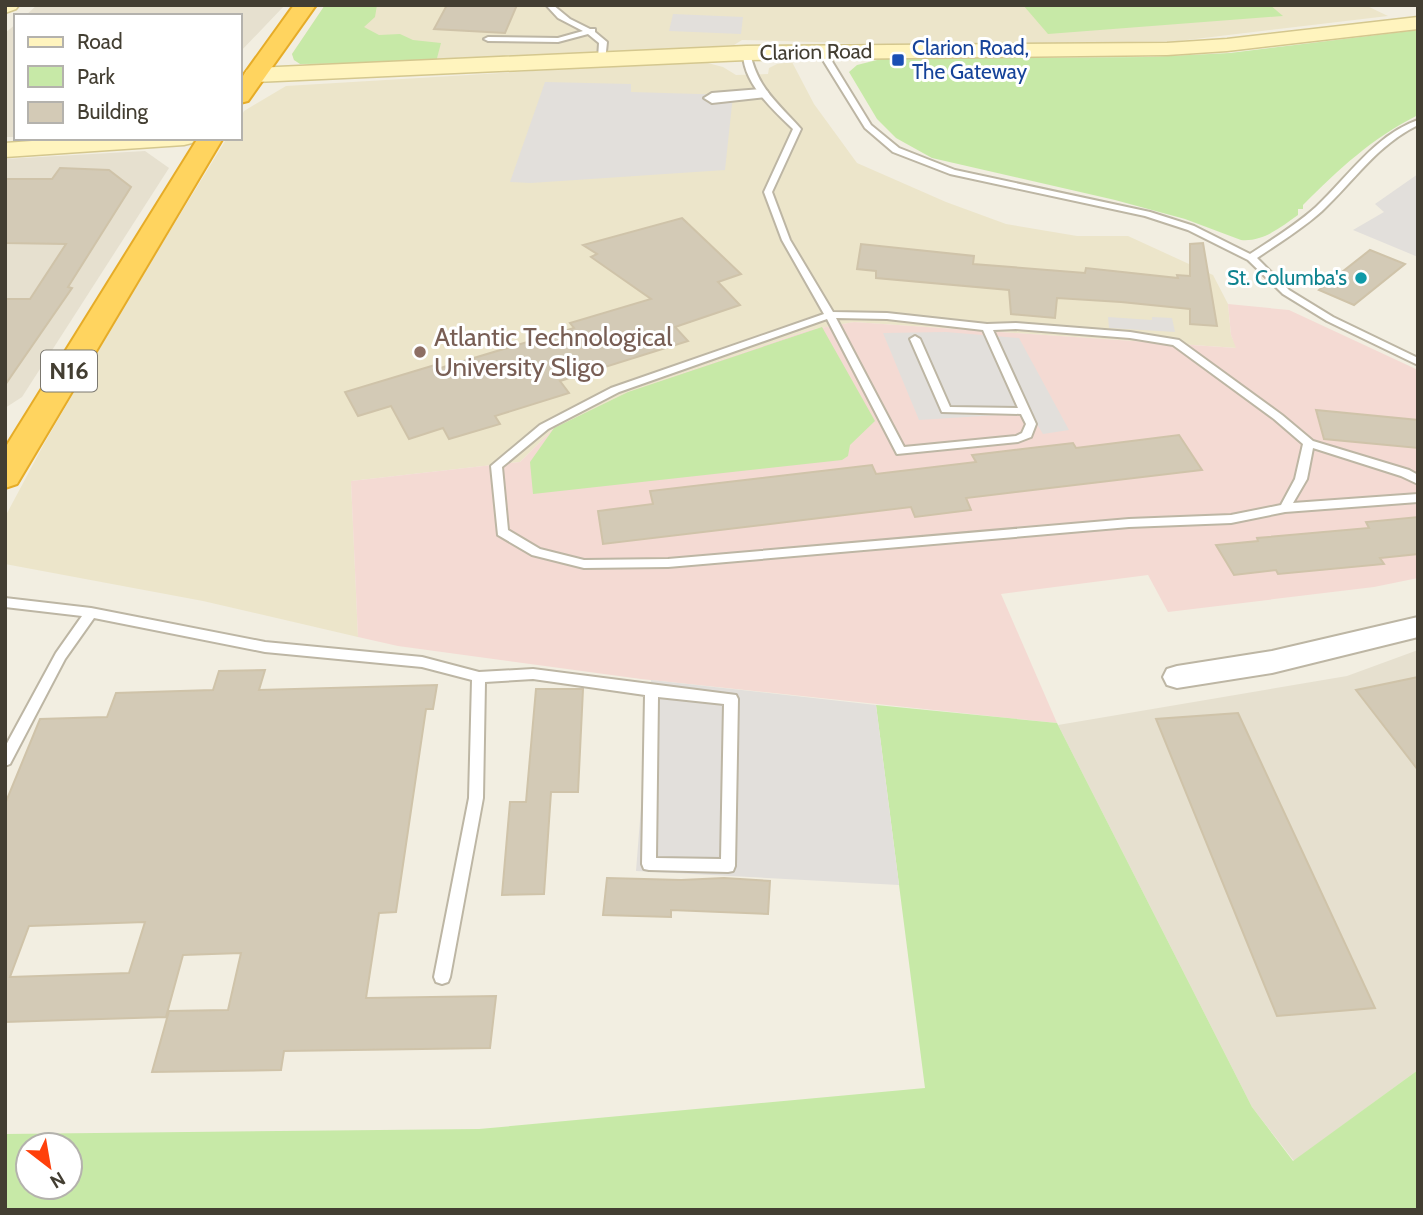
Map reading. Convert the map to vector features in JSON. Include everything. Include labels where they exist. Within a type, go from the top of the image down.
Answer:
[{"type":"highway","points":[[242,93],[304,5]]},
{"type":"highway","name":"N16","points":[[5,476],[210,140]]},
{"type":"street","name":"Clarion Road","points":[[255,75],[448,69],[746,53],[1167,50],[1418,23]]},
{"type":"street","points":[[712,97],[761,94]]},
{"type":"street","points":[[5,150],[154,140]]},
{"type":"street","points":[[1177,677],[1272,662],[1418,627]]},
{"type":"lane","points":[[549,5],[556,16],[593,30],[603,42],[602,59]]},
{"type":"lane","points":[[488,39],[558,40],[593,30]]},
{"type":"lane","points":[[822,52],[868,127],[897,150],[953,172],[1147,214],[1191,228],[1251,258],[1294,297],[1330,319],[1418,362]]},
{"type":"lane","points":[[746,53],[749,70],[761,94],[797,129],[768,192],[786,240],[830,315],[901,450],[1018,439],[1027,435],[1031,424],[987,327]]},
{"type":"lane","points":[[1251,258],[1318,209],[1364,158],[1401,129],[1418,122]]},
{"type":"lane","points":[[1418,480],[1405,473],[1309,443],[1278,416],[1176,342],[1016,326],[987,327],[887,316],[830,315],[615,390],[544,427],[496,466],[502,532],[536,552],[584,564],[668,562],[1129,523],[1231,519],[1285,508],[1418,498]]},
{"type":"lane","points":[[915,339],[946,410],[1026,411]]},
{"type":"lane","points":[[1285,508],[1301,479],[1309,443]]},
{"type":"lane","points":[[5,602],[91,613],[265,647],[422,662],[479,677],[533,674],[731,699],[728,866],[649,864],[652,691]]},
{"type":"lane","points":[[5,760],[60,656],[91,613]]},
{"type":"lane","points":[[442,977],[476,798],[479,677]]},
{"type":"shaded area","points":[[37,5],[285,5],[242,50],[242,14],[27,14]]},
{"type":"shaded area","points":[[325,5],[1365,5],[1388,16],[1170,42],[922,45],[742,40],[734,45],[485,59],[315,65],[294,60],[292,54]]},
{"type":"shaded area","points":[[673,14],[743,17],[741,34],[669,31]]},
{"type":"shaded area","points":[[14,26],[14,137],[5,137],[5,33]]},
{"type":"shaded area","name":"Atlantic Technological University Sligo","points":[[700,61],[723,67],[736,75],[768,74],[769,68],[777,64],[792,62],[814,104],[857,163],[946,202],[1006,224],[1077,236],[1128,236],[1213,275],[1228,304],[1231,335],[1237,348],[854,322],[809,330],[628,392],[554,428],[520,462],[351,481],[358,637],[203,601],[5,564],[5,517],[45,442],[130,296],[226,140],[242,140],[244,111],[286,86]]},
{"type":"shaded area","points":[[545,82],[631,84],[631,92],[733,95],[725,170],[531,183],[510,182]]},
{"type":"shaded area","points":[[145,151],[169,168],[22,397],[5,408],[5,159]]},
{"type":"shaded area","points":[[1418,174],[1418,257],[1353,230],[1384,212],[1375,204]]},
{"type":"shaded area","points":[[1228,304],[1289,310],[1418,370],[1418,578],[1374,587],[1168,612],[1148,575],[1001,594],[1057,723],[641,679],[398,646],[358,637],[351,481],[520,462],[554,428],[628,392],[809,330],[854,322],[1236,348],[1231,335]]},
{"type":"shaded area","points":[[1108,317],[1152,320],[1152,317],[1172,318],[1175,332],[1109,328]]},
{"type":"shaded area","points":[[946,332],[1019,338],[1069,430],[1043,434],[1030,413],[919,420],[883,333]]},
{"type":"shaded area","points":[[1418,650],[1418,1070],[1294,1161],[1252,1107],[1058,725],[1347,676]]},
{"type":"shaded area","points":[[651,680],[876,705],[899,885],[636,871]]},
{"type":"green space","points":[[325,5],[377,5],[375,17],[364,27],[379,35],[400,34],[413,40],[441,43],[436,62],[300,64],[294,60],[292,54]]},
{"type":"green space","points":[[1023,5],[1270,5],[1283,16],[1048,34]]},
{"type":"green space","points":[[1418,30],[1418,115],[1357,155],[1303,205],[1303,209],[1298,209],[1298,215],[1271,233],[1249,240],[1241,240],[1185,219],[1115,200],[932,158],[896,138],[877,119],[849,72],[857,65],[881,59],[1149,57],[1230,53]]},
{"type":"green space","points":[[822,327],[875,421],[850,445],[848,456],[842,460],[533,494],[530,462],[554,428],[628,392]]},
{"type":"green space","points":[[876,705],[1057,723],[1252,1107],[1293,1161],[1418,1070],[1418,1210],[5,1210],[5,1134],[14,1134],[14,1201],[84,1201],[84,1133],[479,1129],[925,1088]]},
{"type":"building","points":[[447,5],[517,5],[505,33],[434,29]]},
{"type":"building","points":[[60,168],[109,170],[131,187],[68,287],[72,288],[5,385],[5,299],[30,299],[66,244],[5,243],[5,179],[52,179]]},
{"type":"building","points":[[682,218],[741,274],[718,282],[740,305],[675,327],[688,341],[560,381],[569,393],[495,416],[500,424],[449,439],[443,428],[409,439],[391,406],[358,416],[345,392],[435,365],[437,369],[574,328],[570,323],[651,299],[591,257],[597,254],[583,245]]},
{"type":"building","points":[[1203,243],[1217,326],[1190,324],[1190,309],[1057,298],[1055,318],[1011,314],[1009,290],[876,278],[876,271],[857,269],[861,244],[974,256],[973,264],[1085,273],[1086,268],[1178,278],[1177,275],[1190,276],[1190,244]]},
{"type":"building","name":"St. Columba's","points":[[1370,250],[1405,264],[1354,305],[1319,290]]},
{"type":"building","points":[[1316,410],[1418,420],[1418,448],[1324,439]]},
{"type":"building","points":[[1179,435],[1202,470],[966,498],[971,510],[915,517],[911,507],[603,544],[598,511],[653,504],[650,491],[872,465],[876,474],[976,462],[972,455],[1073,443],[1076,448]]},
{"type":"building","points":[[1418,517],[1418,554],[1380,558],[1384,564],[1278,574],[1276,570],[1234,575],[1216,545],[1258,541],[1257,538],[1369,528],[1366,522]]},
{"type":"building","points":[[265,670],[259,690],[437,685],[433,709],[426,709],[396,912],[379,913],[366,998],[496,996],[490,1048],[284,1051],[281,1070],[152,1072],[169,1011],[228,1010],[241,953],[183,955],[166,1017],[5,1022],[5,804],[40,719],[107,717],[116,693],[213,690],[219,671]],"holes":[[[145,922],[129,973],[10,977],[29,926]]]},
{"type":"building","points":[[1418,677],[1418,770],[1356,690]]},
{"type":"building","points":[[536,689],[583,689],[578,792],[551,792],[544,894],[502,895],[510,802],[526,802]]},
{"type":"building","points":[[1238,713],[1375,1008],[1277,1016],[1156,719]]},
{"type":"building","points":[[607,878],[724,878],[770,881],[768,914],[671,910],[671,917],[603,915]]},
{"type":"place","name":"Clarion Road, The Gateway","points":[[898,60]]},
{"type":"place","name":"St. Columba's","points":[[1361,278]]},
{"type":"place","name":"Atlantic Technological University Sligo","points":[[420,352]]}]
